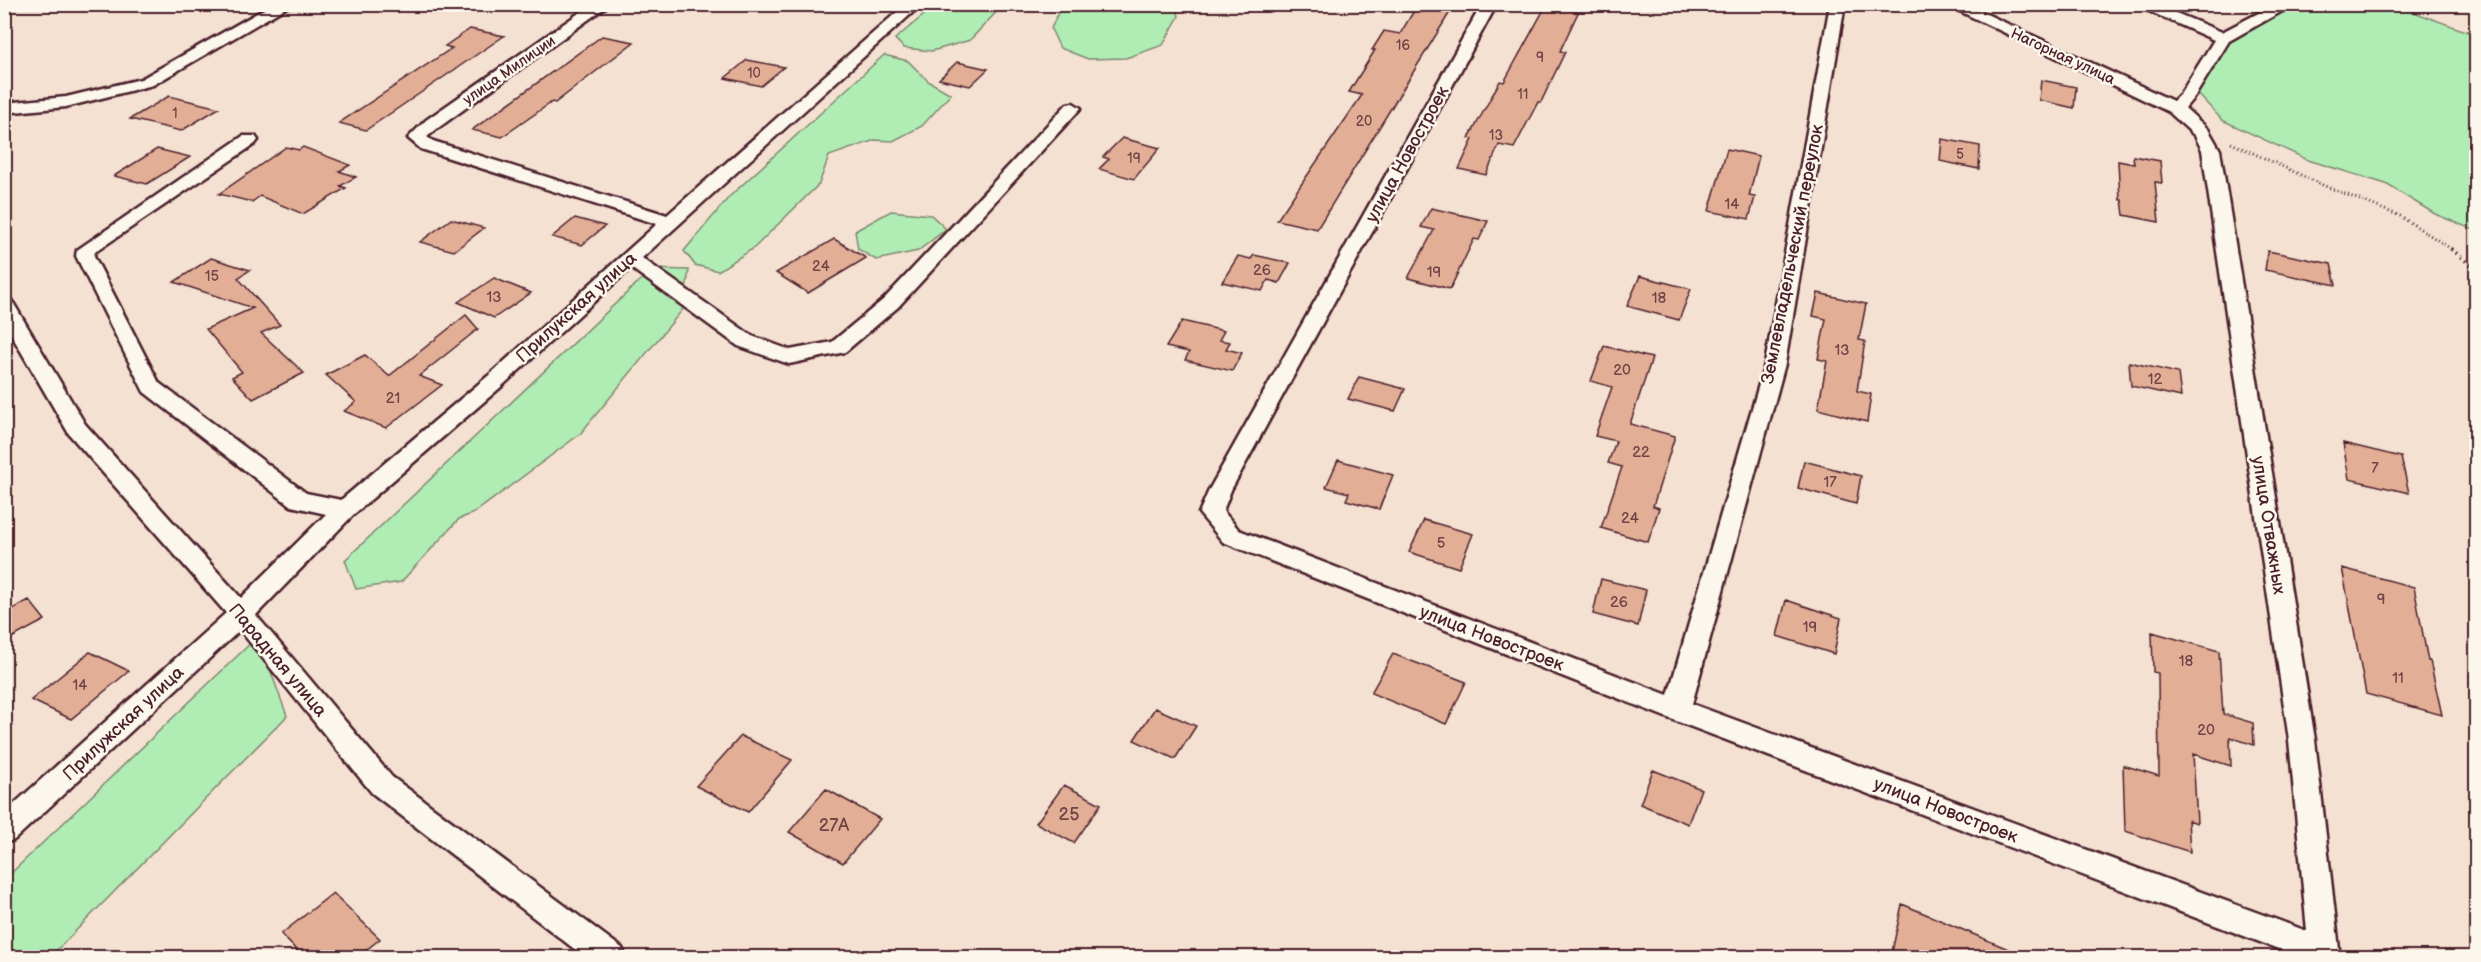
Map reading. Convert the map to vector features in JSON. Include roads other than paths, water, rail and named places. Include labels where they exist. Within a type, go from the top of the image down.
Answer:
[{"type":"street","points":[[4,108],[66,102],[147,82],[285,4]]},
{"type":"street","name":"улица Милиции","points":[[603,4],[432,124],[417,138],[427,145],[670,222]]},
{"type":"street","name":"Прилукская улица","points":[[241,614],[345,509],[495,381],[915,4]]},
{"type":"street","name":"улица Новостроек","points":[[1490,4],[1220,490],[1211,513],[1231,536],[1677,710],[2325,955]]},
{"type":"street","name":"Землевладельческий переулок","points":[[1677,710],[1775,364],[1838,4]]},
{"type":"street","name":"Нагорная улица","points":[[1952,4],[2175,108]]},
{"type":"street","points":[[2140,4],[2223,38]]},
{"type":"street","points":[[2175,108],[2187,96],[2223,38],[2282,6]]},
{"type":"street","points":[[630,258],[745,341],[789,357],[838,347],[891,303],[1073,108]]},
{"type":"street","name":"улица Отважных","points":[[2175,108],[2202,133],[2211,150],[2302,740],[2325,955]]},
{"type":"street","points":[[249,140],[86,250],[85,256],[151,387],[299,500],[345,509]]},
{"type":"street","name":"Парадная улица","points":[[5,308],[77,429],[241,614],[382,785],[611,957]]},
{"type":"street","name":"Прилужская улица","points":[[4,831],[241,614]]}]
